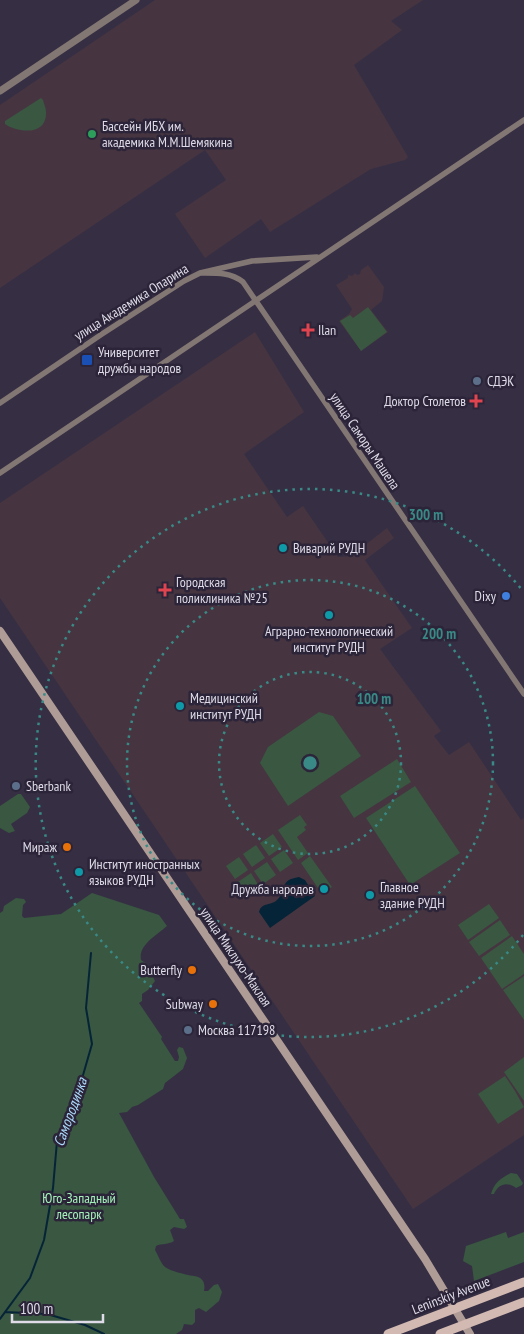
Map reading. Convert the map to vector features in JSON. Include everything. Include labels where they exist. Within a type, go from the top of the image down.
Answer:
[{"type":"main road","name":"улица Миклухо-Маклая","points":[[0,631],[420,1251],[470,1334]]},
{"type":"main road","name":"Leninskiy Avenue","points":[[388,1334],[524,1282]]},
{"type":"main road","points":[[440,1334],[524,1302]]},
{"type":"street","points":[[0,91],[136,0]]},
{"type":"street","points":[[0,473],[524,120]]},
{"type":"street","name":"улица Академика Опарина","points":[[0,403],[102,334],[184,281],[200,273],[252,261],[319,257]]},
{"type":"street","name":"улица Саморы Машела","points":[[200,273],[219,273],[236,276],[243,282],[524,694]]},
{"type":"shaded area","points":[[155,0],[423,0],[391,21],[402,30],[354,65],[408,157],[405,160],[371,169],[270,232],[261,219],[205,258],[175,214],[226,180],[205,150],[0,288],[0,105]]},
{"type":"shaded area","points":[[368,265],[384,287],[382,301],[371,310],[388,332],[361,351],[339,321],[349,314],[352,309],[336,285],[348,278],[348,275],[360,274],[361,270]]},
{"type":"shaded area","points":[[255,332],[304,412],[244,454],[287,517],[303,506],[338,557],[351,556],[387,528],[394,538],[365,560],[412,628],[380,649],[441,731],[434,736],[449,755],[469,742],[521,820],[524,818],[524,1135],[413,1209],[0,598],[0,503]]},
{"type":"green space","points":[[41,98],[46,112],[45,120],[37,129],[17,129],[5,124],[5,121]]},
{"type":"green space","points":[[368,307],[387,332],[361,351],[340,321],[350,315],[353,318]]},
{"type":"green space","points":[[319,712],[333,716],[361,756],[288,806],[260,763],[268,747]]},
{"type":"green space","points":[[397,759],[411,782],[354,818],[340,796]]},
{"type":"green space","points":[[415,786],[460,853],[410,885],[366,818]]},
{"type":"green space","points":[[21,794],[30,807],[27,813],[11,824],[15,831],[9,833],[0,828],[0,806]]},
{"type":"green space","points":[[300,815],[307,825],[304,827],[306,830],[297,837],[308,853],[298,860],[278,830]]},
{"type":"green space","points":[[273,834],[282,847],[269,856],[260,843]]},
{"type":"green space","points":[[256,845],[265,858],[252,867],[243,854]]},
{"type":"green space","points":[[284,850],[293,863],[280,872],[271,859]]},
{"type":"green space","points":[[310,856],[332,887],[324,892],[320,891],[301,863]]},
{"type":"green space","points":[[239,857],[248,870],[235,879],[226,866]]},
{"type":"green space","points":[[267,862],[276,875],[263,884],[254,871]]},
{"type":"green space","points":[[251,873],[259,886],[246,895],[238,882]]},
{"type":"green space","name":"Юго-Западный лесопарк","points":[[92,893],[159,915],[167,926],[149,941],[142,950],[141,960],[151,968],[155,981],[142,994],[142,1001],[139,1003],[162,1037],[161,1039],[175,1061],[178,1061],[177,1050],[179,1047],[183,1048],[187,1058],[183,1069],[165,1083],[163,1089],[132,1107],[127,1112],[119,1113],[154,1177],[180,1219],[184,1219],[187,1227],[184,1229],[174,1227],[170,1230],[174,1241],[156,1246],[155,1250],[161,1262],[169,1269],[201,1279],[204,1291],[208,1291],[218,1284],[222,1292],[219,1301],[206,1312],[199,1308],[195,1310],[195,1322],[192,1325],[184,1324],[182,1330],[176,1334],[0,1334],[0,913],[3,911],[4,906],[16,898],[24,899],[26,902],[23,905],[22,916],[24,918],[61,914]]},
{"type":"green space","points":[[489,904],[499,918],[468,940],[458,925]]},
{"type":"green space","points":[[500,920],[510,935],[479,956],[469,942]]},
{"type":"green space","points":[[512,936],[524,954],[524,974],[502,989],[481,958]]},
{"type":"green space","points":[[524,976],[524,1020],[503,990]]},
{"type":"green space","points":[[524,1057],[524,1101],[504,1072]]},
{"type":"green space","points":[[505,1076],[515,1091],[488,1109],[478,1094]]},
{"type":"green space","points":[[515,1091],[524,1107],[498,1124],[488,1109]]},
{"type":"green space","points":[[511,1173],[517,1174],[523,1183],[522,1185],[516,1188],[506,1184],[500,1186],[494,1194],[491,1194],[498,1181]]},
{"type":"green space","points":[[506,1232],[508,1238],[524,1232],[524,1262],[474,1281],[472,1266],[463,1261],[466,1246]]},
{"type":"water","points":[[299,877],[305,880],[315,896],[270,928],[259,912],[260,909],[262,906],[278,899],[284,885],[289,880]]},
{"type":"waterway","name":"Самородинка","points":[[0,1319],[30,1278],[44,1240],[53,1188],[57,1141],[77,1096],[92,1044],[86,1008],[91,953]]},
{"type":"waterway","points":[[5,1312],[47,1314],[85,1325],[104,1334]]},
{"type":"place","name":"Бассейн ИБХ им. академика М.М.Шемякина","points":[[92,134]]},
{"type":"place","name":"Ilan","points":[[308,330]]},
{"type":"place","name":"Университет дружбы народов","points":[[87,360]]},
{"type":"place","name":"СДЭК","points":[[477,381]]},
{"type":"place","name":"Доктор Столетов","points":[[476,401]]},
{"type":"place","name":"Виварий РУДН","points":[[283,548]]},
{"type":"place","name":"Городская поликлиника №25","points":[[165,590]]},
{"type":"place","name":"Dixy","points":[[506,596]]},
{"type":"place","name":"Аграрно-технологический институт РУДН","points":[[329,615]]},
{"type":"place","name":"Медицинский институт РУДН","points":[[180,706]]},
{"type":"place","name":"Sberbank","points":[[16,786]]},
{"type":"place","name":"Мираж","points":[[67,847]]},
{"type":"place","name":"Институт иностранных языков РУДН","points":[[79,872]]},
{"type":"place","name":"Дружба народов","points":[[324,889]]},
{"type":"place","name":"Главное здание РУДН","points":[[370,895]]},
{"type":"place","name":"Butterfly","points":[[192,970]]},
{"type":"place","name":"Subway","points":[[213,1004]]},
{"type":"place","name":"Москва 117198","points":[[188,1030]]}]
